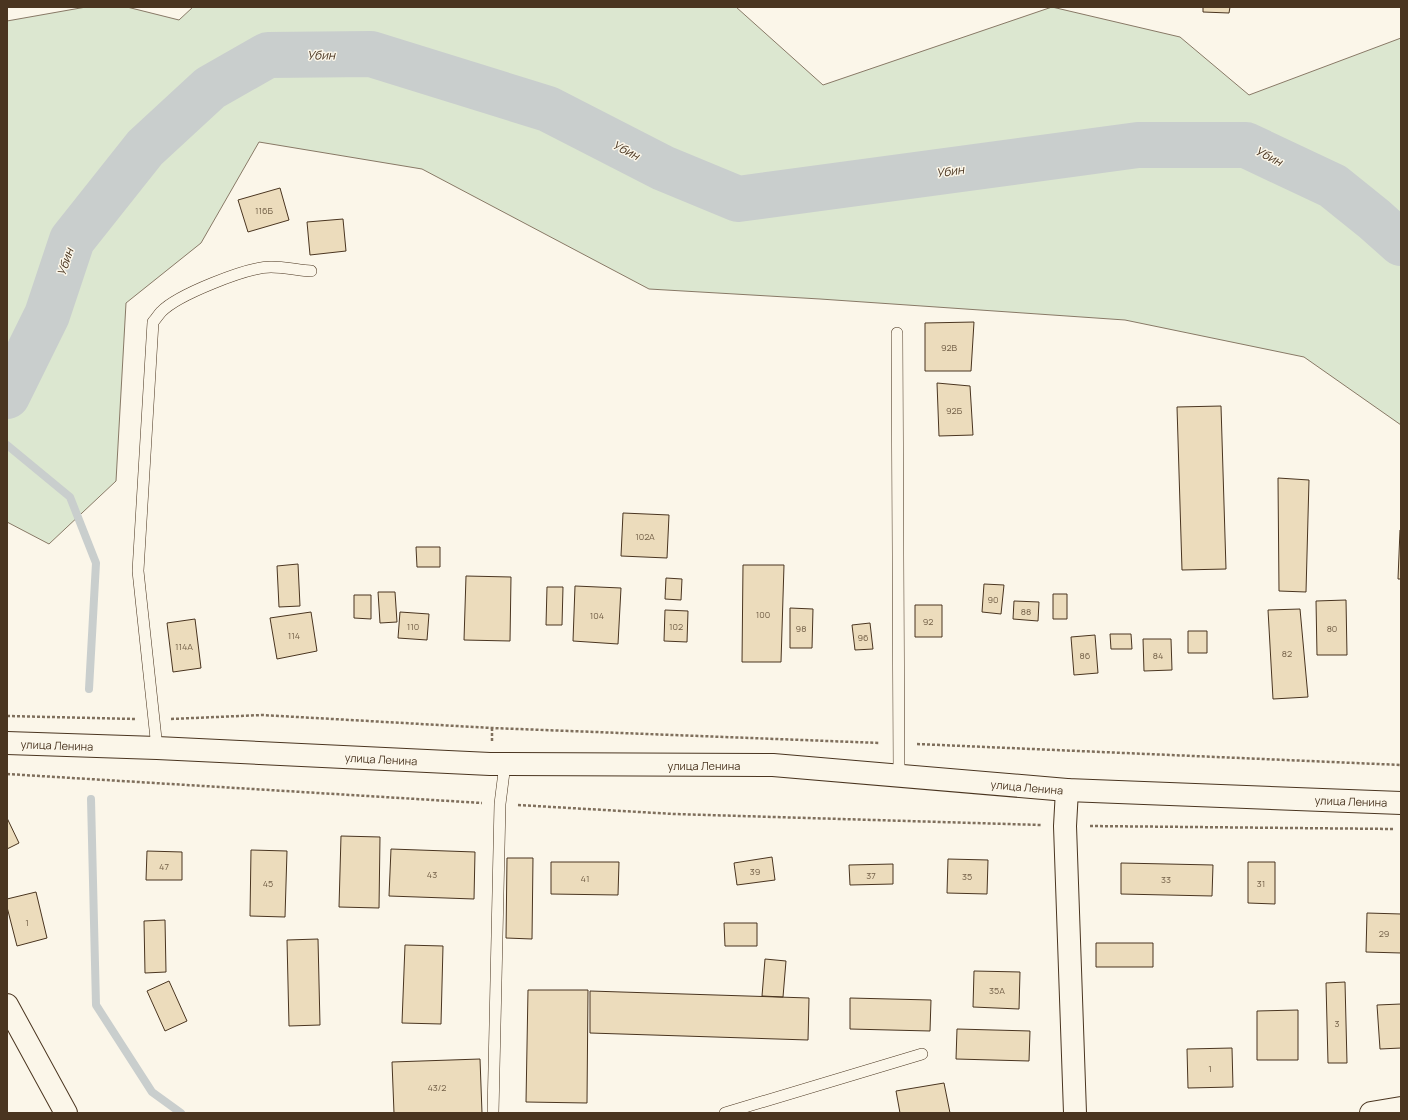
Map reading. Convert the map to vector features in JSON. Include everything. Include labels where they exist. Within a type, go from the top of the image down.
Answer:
[{"type":"street","name":"улица Ленина","points":[[7,743],[157,748],[498,764],[773,765],[1067,790],[1401,803]]},
{"type":"street","points":[[1067,790],[1064,826],[1075,1113]]},
{"type":"street","points":[[7,1005],[66,1113]]},
{"type":"street","points":[[1371,1113],[1401,1108]]},
{"type":"lane","points":[[157,748],[138,571],[153,322],[161,312],[180,299],[208,285],[238,273],[270,267],[311,271]]},
{"type":"lane","points":[[897,333],[899,776]]},
{"type":"lane","points":[[493,1113],[500,804],[498,764]]},
{"type":"lane","points":[[725,1113],[922,1054]]},
{"type":"path","points":[[7,716],[155,719],[262,715],[492,728],[887,743]]},
{"type":"path","points":[[492,728],[498,764]]},
{"type":"path","points":[[911,744],[1401,765]]},
{"type":"path","points":[[7,774],[674,814],[1064,826],[1393,829]]},
{"type":"green space","points":[[86,7],[127,7],[179,20],[193,7],[736,7],[823,85],[1052,7],[1180,37],[1249,95],[1401,38],[1401,425],[1304,357],[1125,320],[649,289],[422,169],[259,142],[201,243],[126,303],[116,481],[49,544],[7,522],[7,21]]},
{"type":"building","points":[[1203,7],[1230,7],[1229,13],[1203,12]]},
{"type":"building","points":[[280,188],[289,220],[248,232],[238,200]]},
{"type":"building","points":[[343,219],[346,251],[310,255],[307,222]]},
{"type":"building","points":[[974,322],[971,371],[925,371],[925,323]]},
{"type":"building","points":[[937,383],[970,386],[973,435],[939,436]]},
{"type":"building","points":[[1221,406],[1226,569],[1182,570],[1177,407]]},
{"type":"building","points":[[1278,478],[1309,480],[1306,592],[1279,591]]},
{"type":"building","points":[[623,513],[669,515],[667,558],[621,556]]},
{"type":"building","points":[[1400,530],[1401,579],[1398,579]]},
{"type":"building","points":[[416,547],[440,547],[440,567],[417,567]]},
{"type":"building","points":[[298,564],[300,606],[279,607],[277,566]]},
{"type":"building","points":[[743,565],[784,565],[781,662],[742,662]]},
{"type":"building","points":[[466,576],[511,577],[510,641],[464,640]]},
{"type":"building","points":[[666,578],[682,579],[681,600],[665,599]]},
{"type":"building","points":[[984,584],[1004,585],[1001,614],[982,612]]},
{"type":"building","points":[[575,586],[621,588],[618,644],[573,641]]},
{"type":"building","points":[[547,587],[563,587],[562,625],[546,625]]},
{"type":"building","points":[[378,592],[395,592],[397,622],[380,623]]},
{"type":"building","points":[[1053,594],[1067,594],[1067,619],[1053,619]]},
{"type":"building","points":[[354,595],[371,595],[371,619],[354,618]]},
{"type":"building","points":[[1346,600],[1347,655],[1317,655],[1316,601]]},
{"type":"building","points":[[1014,601],[1039,602],[1038,621],[1013,619]]},
{"type":"building","points":[[915,605],[942,605],[942,637],[915,637]]},
{"type":"building","points":[[790,608],[813,609],[812,648],[790,648]]},
{"type":"building","points":[[1300,609],[1308,697],[1273,699],[1268,610]]},
{"type":"building","points":[[665,610],[688,611],[687,642],[664,641]]},
{"type":"building","points":[[311,612],[317,651],[277,659],[270,618]]},
{"type":"building","points":[[400,612],[429,614],[427,640],[398,638]]},
{"type":"building","points":[[195,619],[201,668],[173,672],[167,623]]},
{"type":"building","points":[[870,623],[873,649],[855,650],[852,625]]},
{"type":"building","points":[[1188,631],[1207,631],[1207,653],[1188,653]]},
{"type":"building","points":[[1110,634],[1131,634],[1132,649],[1111,649]]},
{"type":"building","points":[[1095,635],[1098,673],[1074,675],[1071,637]]},
{"type":"building","points":[[1143,639],[1171,639],[1172,670],[1144,671]]},
{"type":"building","points":[[7,818],[19,843],[7,849]]},
{"type":"building","points":[[341,836],[380,837],[379,908],[339,907]]},
{"type":"building","points":[[391,849],[475,852],[474,899],[389,896]]},
{"type":"building","points":[[251,850],[287,851],[285,917],[250,916]]},
{"type":"building","points":[[147,851],[182,852],[182,880],[146,880]]},
{"type":"building","points":[[772,857],[775,880],[737,885],[734,863]]},
{"type":"building","points":[[507,858],[533,858],[532,939],[506,938]]},
{"type":"building","points":[[948,859],[988,860],[987,894],[947,893]]},
{"type":"building","points":[[551,862],[619,862],[618,895],[551,894]]},
{"type":"building","points":[[1248,862],[1275,862],[1275,904],[1248,903]]},
{"type":"building","points":[[1121,863],[1213,865],[1212,896],[1121,894]]},
{"type":"building","points":[[893,864],[893,884],[850,885],[849,865]]},
{"type":"building","points":[[36,892],[47,938],[17,946],[7,907],[7,899]]},
{"type":"building","points":[[1367,913],[1401,914],[1401,953],[1366,952]]},
{"type":"building","points":[[165,920],[166,972],[145,973],[144,921]]},
{"type":"building","points":[[724,923],[757,923],[757,946],[725,946]]},
{"type":"building","points":[[318,939],[320,1025],[289,1026],[287,940]]},
{"type":"building","points":[[1096,943],[1153,943],[1153,967],[1096,967]]},
{"type":"building","points":[[405,945],[443,946],[441,1024],[402,1023]]},
{"type":"building","points":[[765,959],[786,961],[783,997],[762,996]]},
{"type":"building","points":[[974,971],[1020,972],[1019,1009],[973,1007]]},
{"type":"building","points":[[169,981],[187,1021],[165,1031],[147,991]]},
{"type":"building","points":[[1345,982],[1347,1063],[1328,1063],[1326,983]]},
{"type":"building","points":[[528,990],[588,990],[587,1103],[526,1102]]},
{"type":"building","points":[[590,991],[809,998],[808,1040],[590,1033]]},
{"type":"building","points":[[850,998],[931,1000],[930,1031],[850,1029]]},
{"type":"building","points":[[1401,1004],[1401,1048],[1380,1049],[1377,1005]]},
{"type":"building","points":[[1298,1010],[1298,1060],[1257,1060],[1257,1011]]},
{"type":"building","points":[[957,1029],[1030,1031],[1029,1061],[956,1059]]},
{"type":"building","points":[[1232,1048],[1233,1087],[1188,1088],[1187,1049]]},
{"type":"building","points":[[480,1059],[482,1113],[394,1113],[392,1062]]},
{"type":"building","points":[[944,1083],[950,1113],[900,1113],[896,1091]]},
{"type":"waterway","name":"Убин","points":[[7,396],[47,315],[72,240],[145,148],[210,88],[268,55],[371,54],[548,109],[663,168],[738,199],[1138,145],[1246,145],[1333,186],[1401,243]]},
{"type":"waterway","points":[[7,445],[70,497],[96,563],[89,689]]},
{"type":"waterway","points":[[91,799],[96,1005],[152,1092],[181,1113]]}]
